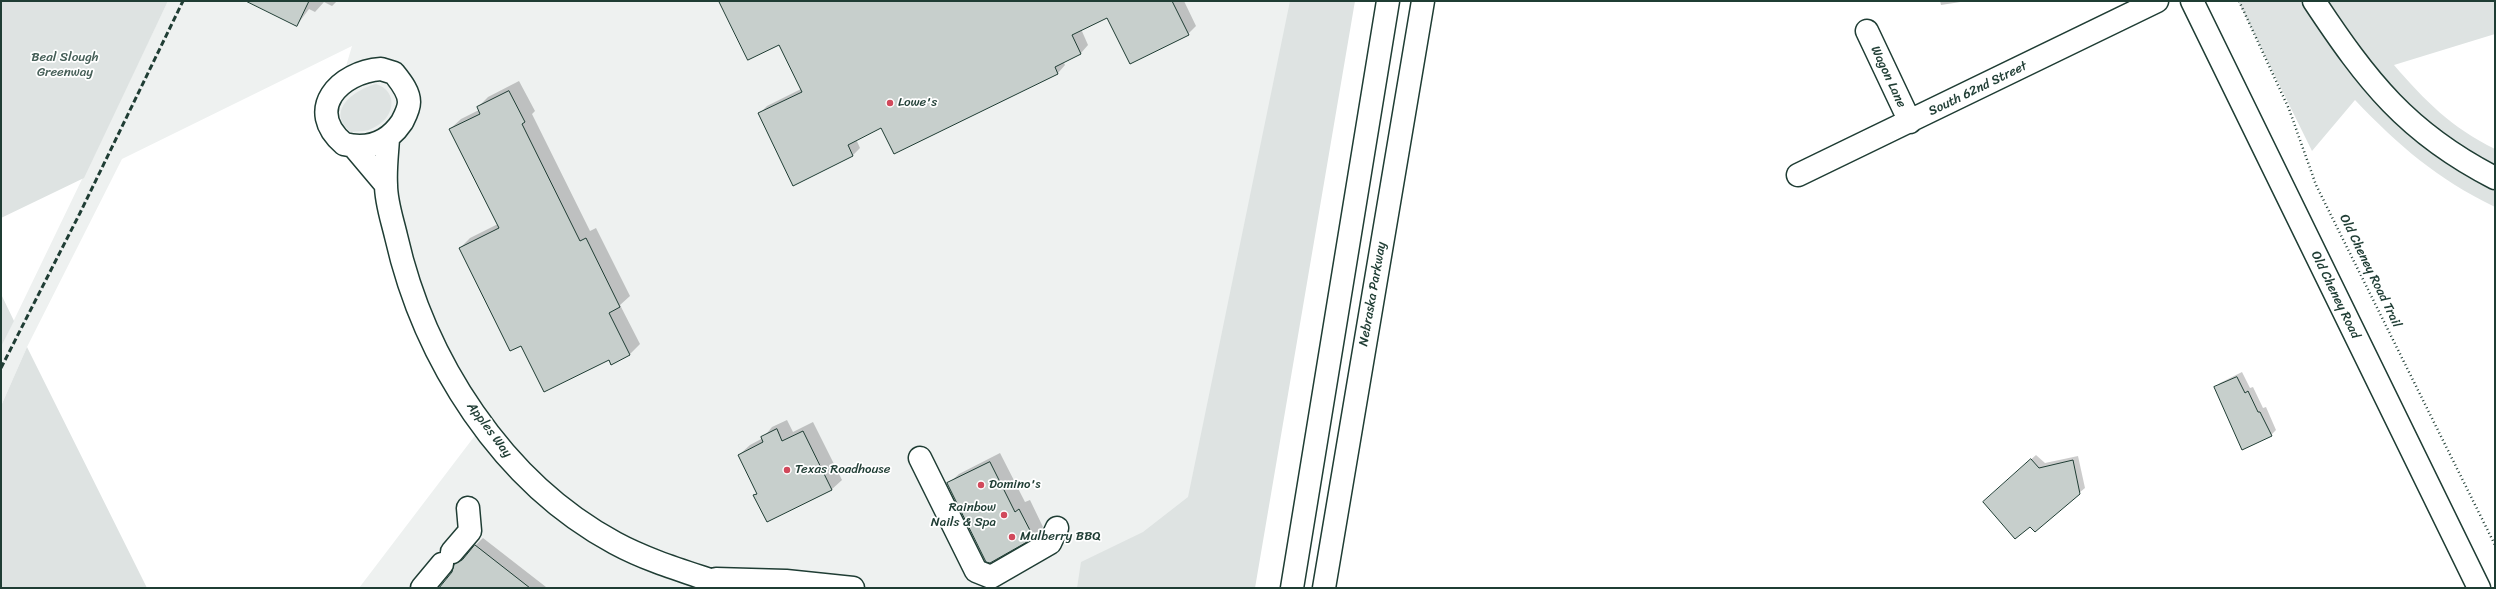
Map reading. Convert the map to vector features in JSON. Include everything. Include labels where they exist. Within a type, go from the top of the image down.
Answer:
[{"type":"main road","points":[[1292,588],[1388,1]]},
{"type":"main road","name":"Nebraska Parkway","points":[[1324,588],[1423,1]]},
{"type":"main road","name":"South 62nd Street","points":[[1798,175],[2157,1]]},
{"type":"main road","name":"Old Cheney Road","points":[[2192,1],[2479,588]]},
{"type":"main road","points":[[2314,1],[2360,68],[2405,118],[2436,143],[2469,165],[2495,178]]},
{"type":"main road","name":"Wagon Lane","points":[[1867,31],[1910,122]]},
{"type":"main road","points":[[380,69],[394,73],[404,88],[409,102],[406,115],[388,138],[367,147],[354,147],[344,144],[334,136],[328,127],[327,109],[329,101],[338,86],[352,76],[362,72],[380,69]]},
{"type":"main road","name":"Apples Way","points":[[388,138],[386,185],[405,273],[436,348],[473,411],[510,459],[536,486],[570,513],[615,543],[643,556],[734,588]]},
{"type":"main road","name":"Apples Way","points":[[354,147],[386,185]]},
{"type":"main road","points":[[920,458],[976,571],[991,577],[1050,543],[1057,528]]},
{"type":"main road","points":[[422,588],[470,531],[468,508]]},
{"type":"main road","name":"Apples Way","points":[[707,578],[786,581],[853,588]]},
{"type":"path","name":"Old Cheney Road Trail","points":[[2239,1],[2292,115],[2316,184],[2495,545]]},
{"type":"shaded area","points":[[168,1],[1337,1],[1237,588],[359,588],[483,425],[454,380],[389,205],[328,127],[352,46],[122,159],[27,347],[1,406],[1,347]]},
{"type":"green space","name":"Beal Slough Greenway","points":[[1,1],[168,1],[84,178],[1,218]]},
{"type":"green space","points":[[1290,1],[1355,1],[1255,588],[1077,588],[1081,562],[1143,532],[1188,497]]},
{"type":"green space","points":[[2238,1],[2495,1],[2495,34],[2394,65],[2428,102],[2452,123],[2495,149],[2495,207],[2455,185],[2437,173],[2404,147],[2355,100],[2312,151]]},
{"type":"green space","points":[[376,84],[384,88],[389,93],[391,99],[390,112],[380,124],[373,128],[365,131],[351,132],[344,124],[341,116],[342,109],[352,96],[359,91]]},
{"type":"green space","points":[[1,294],[14,321],[1,347]]},
{"type":"green space","points":[[27,347],[147,588],[1,588],[1,406]]},
{"type":"building","points":[[246,1],[309,1],[297,26]]},
{"type":"building","name":"Lowe's","points":[[719,1],[1172,1],[1189,35],[1130,64],[1107,18],[1072,35],[1081,54],[1055,67],[1058,74],[894,154],[881,128],[848,145],[853,156],[793,186],[758,113],[802,92],[779,45],[748,60]]},
{"type":"building","points":[[509,91],[525,122],[522,124],[580,241],[586,238],[620,307],[609,313],[630,355],[611,365],[609,360],[544,392],[521,346],[510,351],[459,248],[499,228],[449,129],[480,114],[477,107]]},
{"type":"building","points":[[2237,377],[2245,393],[2248,391],[2272,436],[2242,450],[2214,387]]},
{"type":"building","points":[[777,429],[782,441],[803,431],[832,490],[767,522],[753,495],[757,494],[738,455],[763,442],[761,437]]},
{"type":"building","points":[[2031,459],[2039,468],[2073,460],[2080,494],[2035,532],[2030,527],[2015,539],[1983,502]]},
{"type":"building","points":[[990,462],[1015,512],[1019,509],[1034,538],[990,563],[986,562],[947,483]]},
{"type":"building","points":[[475,545],[530,588],[439,588],[452,572],[454,564],[462,560]]},
{"type":"railway","points":[[1,368],[80,213],[183,1]]},
{"type":"place","name":"Lowe's","points":[[890,103]]},
{"type":"place","name":"Texas Roadhouse","points":[[787,470]]},
{"type":"place","name":"Domino's","points":[[981,485]]},
{"type":"place","name":"Rainbow Nails & Spa","points":[[1004,515]]},
{"type":"place","name":"Mulberry BBQ","points":[[1012,537]]}]
